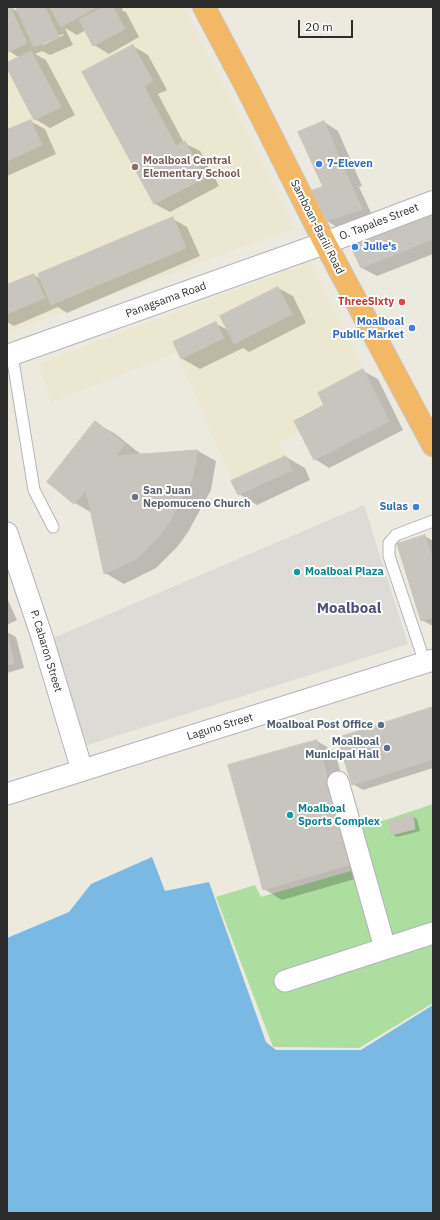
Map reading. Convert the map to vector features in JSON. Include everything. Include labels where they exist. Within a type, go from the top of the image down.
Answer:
[{"type":"highway","name":"Samboan-Barili Road","points":[[204,7],[248,90],[325,243],[431,439]]},
{"type":"street","name":"O. Tapales Street","points":[[325,243],[433,202]]},
{"type":"street","name":"Panagsama Road","points":[[9,355],[325,243]]},
{"type":"street","name":"P. Cabaron Street","points":[[7,532],[42,637],[82,770]]},
{"type":"street","name":"Laguno Street","points":[[7,794],[429,661]]},
{"type":"street","points":[[338,782],[385,948]]},
{"type":"street","points":[[285,981],[433,933]]},
{"type":"lane","points":[[9,355],[23,419],[34,490],[53,527]]},
{"type":"lane","points":[[429,661],[389,556],[389,543],[396,535],[433,521]]},
{"type":"shaded area","name":"Moalboal Central Elementary School","points":[[7,7],[184,7],[294,228],[7,333],[7,105],[11,103],[7,89]]},
{"type":"shaded area","points":[[310,262],[389,421],[314,460],[300,432],[279,442],[292,470],[238,495],[177,352],[51,402],[39,364]]},
{"type":"shaded area","name":"Moalboal Plaza","points":[[364,505],[408,644],[81,747],[51,639]]},
{"type":"green space","points":[[433,804],[433,1003],[359,1048],[273,1047],[216,897],[255,885],[261,897],[354,870],[349,832]]},
{"type":"water","points":[[152,857],[165,891],[209,882],[266,1042],[276,1050],[361,1050],[433,1005],[433,1213],[7,1213],[7,938],[69,912],[91,884]]},
{"type":"building","points":[[7,7],[10,7],[27,43],[8,52],[7,50]]},
{"type":"building","points":[[16,7],[45,7],[59,37],[34,47]]},
{"type":"building","points":[[50,7],[97,7],[61,27]]},
{"type":"building","points":[[103,7],[113,7],[125,29],[93,46],[79,20]]},
{"type":"building","points":[[133,45],[153,81],[144,86],[176,146],[185,141],[205,178],[154,204],[82,72]]},
{"type":"building","points":[[31,51],[61,107],[34,120],[7,68],[7,63]]},
{"type":"building","points":[[31,120],[42,145],[7,161],[7,130]]},
{"type":"building","points":[[324,121],[348,178],[323,187],[298,132]]},
{"type":"building","points":[[348,178],[362,209],[326,221],[311,191]]},
{"type":"building","points":[[433,207],[433,239],[361,268],[347,239]]},
{"type":"building","points":[[173,217],[186,248],[51,305],[38,274]]},
{"type":"building","points":[[34,274],[45,298],[7,314],[7,285]]},
{"type":"building","points":[[278,287],[292,314],[234,344],[220,316]]},
{"type":"building","points":[[216,322],[224,338],[181,359],[173,342]]},
{"type":"building","points":[[363,369],[389,421],[314,460],[294,421],[324,405],[318,393]]},
{"type":"building","name":"San Juan Nepomuceno Church","points":[[95,421],[125,444],[115,456],[198,450],[192,479],[170,521],[159,536],[138,558],[104,574],[86,490],[74,504],[47,482]]},
{"type":"building","points":[[286,456],[292,470],[238,495],[231,481]]},
{"type":"building","points":[[425,535],[432,557],[433,556],[433,617],[421,621],[397,544]]},
{"type":"building","points":[[7,634],[14,663],[7,665]]},
{"type":"building","name":"Moalboal Municipal Hall","points":[[433,707],[433,759],[352,785],[337,738]]},
{"type":"building","name":"Moalboal Sports Complex","points":[[317,740],[351,864],[263,890],[228,765]]},
{"type":"building","points":[[413,815],[415,829],[391,835],[388,822]]},
{"type":"place","name":"7-Eleven","points":[[319,164]]},
{"type":"place","name":"Moalboal Central Elementary School","points":[[135,167]]},
{"type":"place","name":"Julie's","points":[[355,247]]},
{"type":"place","name":"ThreeSixty","points":[[402,302]]},
{"type":"place","name":"Moalboal Public Market","points":[[412,328]]},
{"type":"place","name":"San Juan Nepomuceno Church","points":[[135,497]]},
{"type":"place","name":"Sulas","points":[[416,507]]},
{"type":"place","name":"Moalboal Plaza","points":[[297,572]]},
{"type":"place","name":"Moalboal Post Office","points":[[381,725]]},
{"type":"place","name":"Moalboal Municipal Hall","points":[[387,748]]},
{"type":"place","name":"Moalboal Sports Complex","points":[[290,815]]},
{"type":"district","name":"Moalboal","points":[[349,609]]}]
